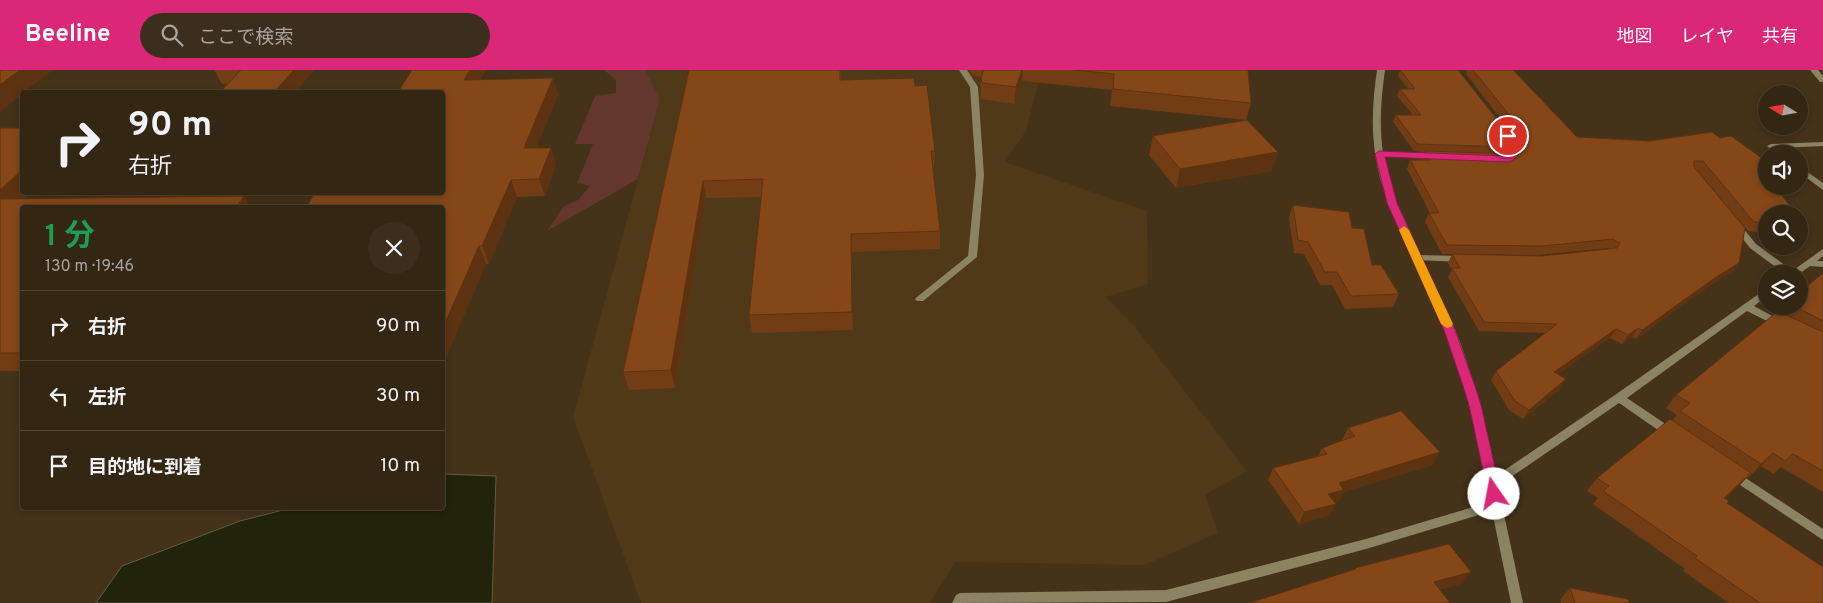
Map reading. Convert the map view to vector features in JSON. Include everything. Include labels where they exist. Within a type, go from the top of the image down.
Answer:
[{"type":"street","points":[[920,299],[972,257],[980,175],[974,88],[962,70]]},
{"type":"street","points":[[1381,70],[1376,104],[1379,154],[1392,203],[1450,330],[1475,405],[1517,603]]},
{"type":"street","points":[[1814,70],[1823,80]]},
{"type":"street","points":[[1499,159],[1509,159],[1518,150],[1501,128]]},
{"type":"street","points":[[1797,145],[1823,144]]},
{"type":"street","points":[[1379,154],[1439,156]]},
{"type":"street","points":[[1808,175],[1823,187]]},
{"type":"street","points":[[1729,217],[1753,246],[1780,265]]},
{"type":"street","points":[[1807,265],[1823,252]]},
{"type":"street","points":[[1417,258],[1477,259]]},
{"type":"street","points":[[1810,263],[1823,264]]},
{"type":"street","points":[[1492,484],[1619,398],[1758,299]]},
{"type":"street","points":[[1747,307],[1789,329]]},
{"type":"street","points":[[1619,398],[1684,442]]},
{"type":"street","points":[[1725,469],[1823,535]]},
{"type":"street","points":[[958,603],[960,599],[1167,600],[1366,544],[1496,504]]},
{"type":"shaded area","points":[[604,70],[645,70],[660,99],[638,179],[547,231],[564,206],[578,200],[590,186],[577,183],[593,144],[575,144],[595,96],[616,93],[616,80]]},
{"type":"shaded area","points":[[645,70],[1042,70],[1026,131],[1005,162],[1147,211],[1148,284],[1106,297],[1134,326],[1247,471],[1205,495],[1218,533],[1145,565],[955,562],[930,603],[641,603],[573,417],[660,99]]},
{"type":"shaded area","points":[[445,474],[496,476],[492,603],[96,603],[122,566],[240,521],[283,510],[445,510]]},
{"type":"building","points":[[0,70],[20,70],[0,85]]},
{"type":"building","points":[[241,70],[294,70],[276,90],[222,90]]},
{"type":"building","points":[[412,70],[470,70],[464,80],[553,78],[524,148],[551,148],[539,179],[511,180],[445,323],[445,205],[308,205],[313,195],[445,195],[445,90],[399,90]]},
{"type":"building","points":[[689,70],[840,70],[840,80],[914,78],[915,86],[927,85],[935,151],[931,151],[940,231],[851,234],[852,312],[749,315],[763,179],[703,181],[671,370],[623,372]]},
{"type":"building","points":[[984,70],[1022,70],[1016,87],[982,83],[981,77]]},
{"type":"building","points":[[1075,70],[1248,70],[1251,103],[1113,89],[1114,74]]},
{"type":"building","points":[[1400,70],[1458,70],[1515,142],[1510,147],[1417,144],[1396,115],[1421,115],[1400,89],[1415,89]]},
{"type":"building","points":[[1473,70],[1513,70],[1577,137],[1650,141],[1712,132],[1720,138],[1731,136],[1758,155],[1758,195],[1782,195],[1789,205],[1758,205],[1758,222],[1754,222],[1703,161],[1694,161],[1694,167],[1745,228],[1739,263],[1716,277],[1642,330],[1638,328],[1628,335],[1616,329],[1554,372],[1566,379],[1529,410],[1515,401],[1496,371],[1557,324],[1484,322],[1452,268],[1460,268],[1452,254],[1542,256],[1617,248],[1620,243],[1613,239],[1542,246],[1447,245],[1429,213],[1439,213],[1410,160],[1431,160],[1424,151],[1518,154],[1527,144],[1527,137]]},
{"type":"building","points":[[1247,120],[1278,152],[1180,169],[1153,136]]},
{"type":"building","points":[[0,128],[20,128],[20,172],[0,190]]},
{"type":"building","points":[[244,196],[238,205],[20,205],[20,353],[0,353],[0,199]]},
{"type":"building","points":[[1293,205],[1349,212],[1352,228],[1364,229],[1372,265],[1381,265],[1399,294],[1351,296],[1337,272],[1325,272],[1308,242],[1298,240]]},
{"type":"building","points":[[1823,273],[1823,321],[1808,313],[1808,286]]},
{"type":"building","points":[[1773,315],[1787,315],[1823,332],[1823,471],[1793,454],[1785,461],[1773,453],[1761,464],[1680,411],[1690,403],[1676,395]]},
{"type":"building","points":[[1401,411],[1440,452],[1339,483],[1344,490],[1328,494],[1336,504],[1304,512],[1273,468],[1327,454],[1322,448],[1355,436],[1348,428]]},
{"type":"building","points":[[1670,419],[1751,473],[1724,498],[1729,501],[1727,503],[1823,567],[1823,603],[1760,603],[1695,558],[1697,556],[1603,491],[1609,486],[1597,478]]},
{"type":"building","points":[[1449,544],[1471,572],[1434,582],[1450,603],[1249,603],[1355,568]]},
{"type":"building","points":[[1570,588],[1628,599],[1629,603],[1575,603]]},
{"type":"slow traffic","points":[[1404,230],[1447,324]]},
{"type":"route","points":[[1494,494],[1475,405],[1469,386],[1450,330],[1392,203],[1379,154],[1509,159],[1518,150],[1508,136]]}]
